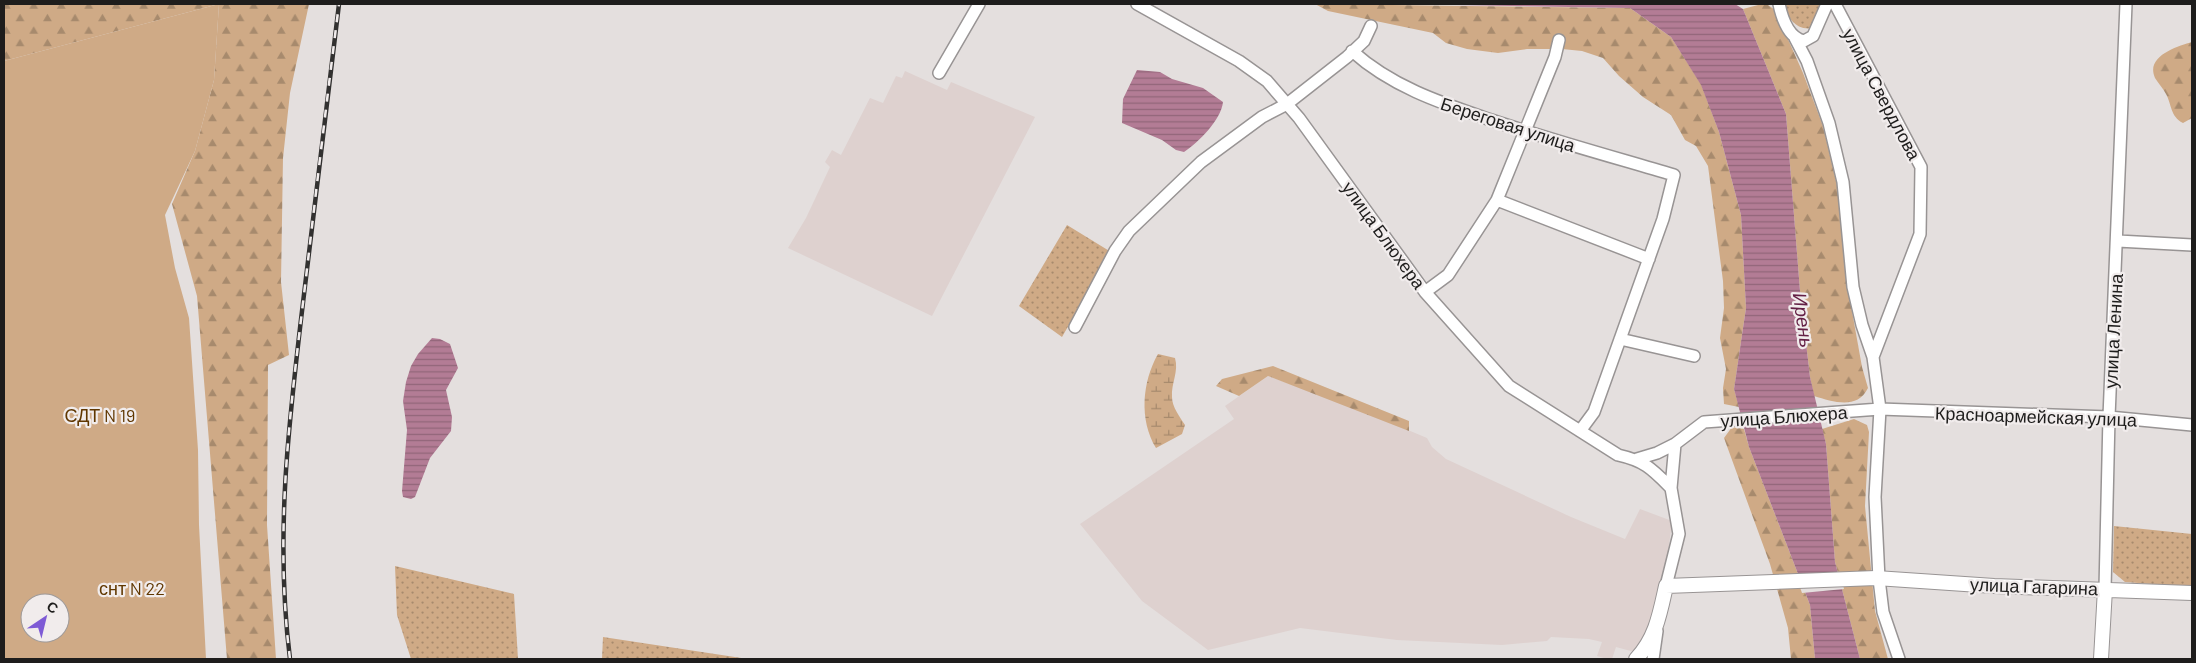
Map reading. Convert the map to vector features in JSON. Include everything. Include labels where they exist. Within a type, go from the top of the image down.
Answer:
[{"type":"main road","name":"улица Гагарина","points":[[1666,586],[1878,579],[1994,586],[2105,588],[2192,593]]},
{"type":"main road","points":[[1636,659],[1646,649],[1658,624],[1666,586]]},
{"type":"main road","name":"улица Ленина","points":[[2101,659],[2105,588]]},
{"type":"street","points":[[939,73],[979,4]]},
{"type":"street","name":"улица Блюхера","points":[[1137,4],[1239,61],[1267,81],[1287,104],[1425,292],[1509,386],[1618,455],[1637,459],[1655,471],[1671,488]]},
{"type":"street","name":"улица Свердлова","points":[[1779,4],[1784,20],[1807,61],[1829,123],[1843,182],[1853,287],[1862,325],[1873,357],[1880,409],[1875,497],[1878,579],[1883,612],[1899,659]]},
{"type":"street","name":"улица Свердлова","points":[[1807,61],[1813,36],[1827,4]]},
{"type":"street","name":"улица Свердлова","points":[[1835,4],[1921,167],[1920,234],[1873,357]]},
{"type":"street","name":"улица Ленина","points":[[2105,588],[2109,416],[2118,241],[2126,4]]},
{"type":"street","points":[[1075,328],[1115,251],[1128,231],[1202,162],[1262,116],[1287,104],[1364,41],[1372,26]]},
{"type":"street","points":[[1795,38],[1804,41],[1813,36]]},
{"type":"street","points":[[1425,292],[1448,275],[1497,200],[1555,57],[1559,40]]},
{"type":"street","name":"Береговая улица","points":[[1352,51],[1371,68],[1426,98],[1524,131],[1674,175],[1662,219],[1648,259]]},
{"type":"street","points":[[1497,200],[1648,259],[1594,412],[1580,431]]},
{"type":"street","points":[[2118,241],[2192,245]]},
{"type":"street","points":[[1620,339],[1694,356]]},
{"type":"street","name":"улица Блюхера","points":[[1637,459],[1657,453],[1675,444],[1704,422],[1880,409]]},
{"type":"street","name":"Красноармейская улица","points":[[1880,409],[2109,416],[2192,425]]},
{"type":"street","points":[[1666,586],[1679,534],[1671,488],[1675,444]]},
{"type":"street","points":[[1652,659],[1658,624]]},
{"type":"shaded area","points":[[1397,4],[1735,4],[1743,9],[1786,114],[1800,291],[1810,377],[1826,444],[1835,562],[1860,659],[1815,659],[1810,605],[1749,447],[1734,389],[1746,308],[1741,215],[1719,132],[1701,85],[1671,37],[1630,8]]},
{"type":"shaded area","points":[[1137,70],[1160,72],[1172,79],[1203,88],[1223,102],[1214,123],[1184,152],[1176,150],[1162,140],[1122,123],[1123,99]]},
{"type":"shaded area","points":[[905,71],[947,90],[951,82],[1035,117],[932,316],[788,248],[806,218],[830,167],[825,162],[832,150],[841,155],[870,98],[883,103],[896,76],[902,78]]},
{"type":"shaded area","points":[[432,338],[440,339],[450,344],[458,368],[446,390],[452,417],[451,431],[430,458],[415,497],[411,499],[403,497],[402,491],[407,430],[403,401],[411,366],[418,354]]},
{"type":"shaded area","points":[[1268,376],[1365,412],[1427,438],[1432,447],[1446,459],[1571,517],[1625,539],[1640,509],[1672,521],[1667,562],[1649,631],[1638,653],[1616,647],[1612,659],[1607,659],[1597,656],[1602,642],[1589,639],[1551,637],[1547,641],[1502,645],[1397,640],[1300,628],[1208,650],[1142,601],[1080,524],[1234,419],[1225,406]]},
{"type":"green space","points":[[4,4],[219,4],[4,61]]},
{"type":"green space","points":[[219,4],[309,4],[290,93],[283,158],[281,282],[289,355],[268,365],[267,525],[276,659],[227,659],[197,296],[172,204],[195,151],[214,80]]},
{"type":"green space","name":"СДТ N 19","points":[[219,4],[214,80],[195,151],[165,215],[175,268],[189,318],[198,450],[199,525],[206,659],[4,659],[4,61]]},
{"type":"green space","points":[[1315,4],[1630,8],[1671,37],[1701,84],[1719,132],[1741,215],[1746,308],[1734,389],[1739,407],[1724,404],[1723,388],[1726,369],[1720,338],[1724,308],[1723,281],[1708,166],[1696,146],[1685,140],[1671,115],[1643,97],[1619,76],[1603,58],[1582,51],[1527,49],[1498,53],[1467,49],[1446,43],[1433,33],[1328,11]]},
{"type":"green space","points":[[1783,4],[1824,4],[1813,28],[1807,28],[1797,25],[1790,19]]},
{"type":"green space","points":[[1758,5],[1768,5],[1775,10],[1803,73],[1823,126],[1837,185],[1848,289],[1862,367],[1868,388],[1863,395],[1851,402],[1837,402],[1814,396],[1800,291],[1786,114],[1743,9]]},
{"type":"green space","points":[[2192,42],[2192,118],[2183,123],[2173,114],[2166,94],[2155,78],[2153,70],[2155,64],[2164,53]]},
{"type":"green space","points":[[1067,225],[1111,252],[1062,337],[1019,306]]},
{"type":"green space","points":[[1158,354],[1175,358],[1176,368],[1172,401],[1185,425],[1182,434],[1156,448],[1147,425],[1145,401],[1149,377]]},
{"type":"green space","points":[[1273,366],[1409,421],[1409,431],[1268,376],[1239,396],[1216,386],[1222,379]]},
{"type":"green space","points":[[1854,419],[1867,425],[1869,432],[1865,506],[1875,611],[1888,659],[1860,659],[1835,562],[1826,444],[1822,429]]},
{"type":"green space","points":[[1732,427],[1744,429],[1749,447],[1810,605],[1815,659],[1791,659],[1788,628],[1770,564],[1724,438]]},
{"type":"green space","points":[[2114,526],[2192,534],[2192,587],[2125,582],[2113,572]]},
{"type":"green space","points":[[395,566],[514,594],[518,659],[411,659],[397,615]]},
{"type":"green space","points":[[603,637],[748,659],[602,659]]},
{"type":"pier","points":[[1840,572],[1844,589],[1802,593],[1796,576]]},
{"type":"railway","points":[[290,659],[283,565],[289,426],[339,4]]},
{"type":"water label","name":"Ирень","points":[[1804,320]]},
{"type":"park label","name":"снт N 22","points":[[132,588]]}]
